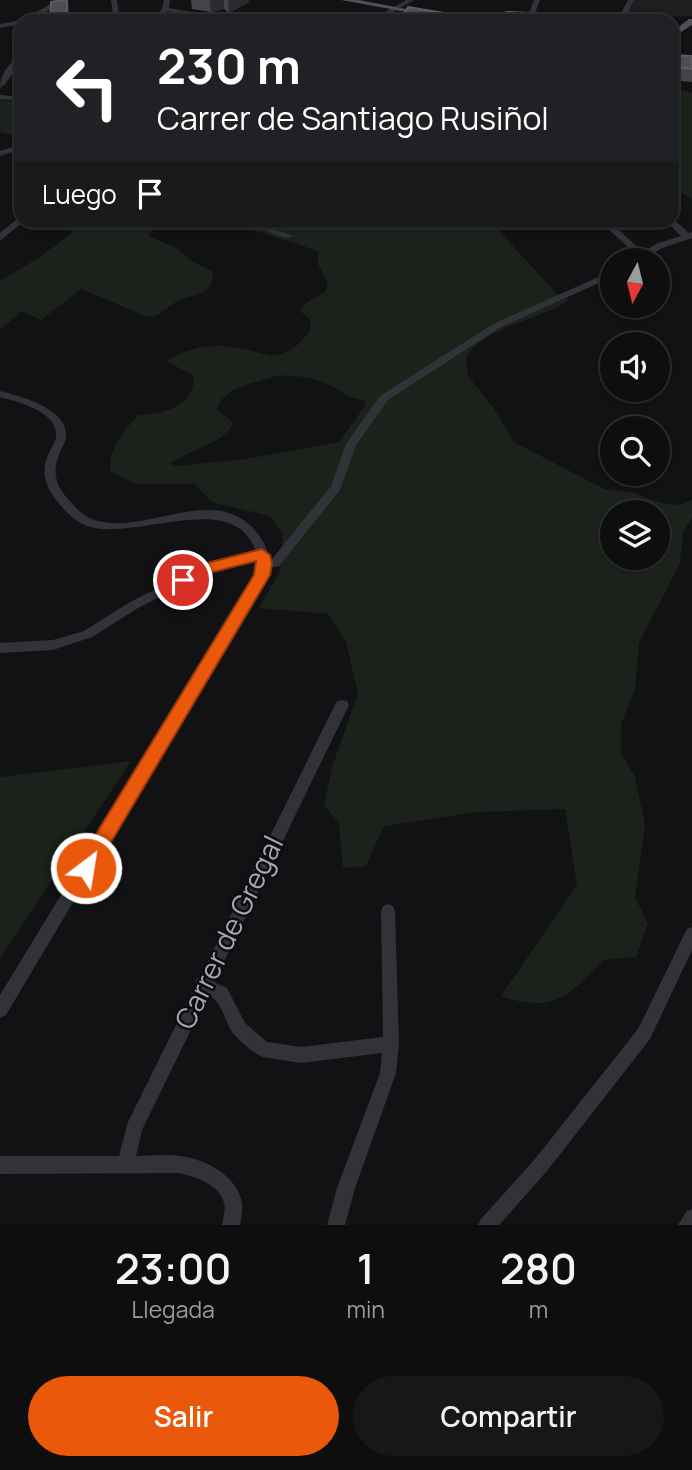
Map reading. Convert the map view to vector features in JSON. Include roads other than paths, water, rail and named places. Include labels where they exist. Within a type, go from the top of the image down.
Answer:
[{"type":"main road","points":[[345,0],[431,14]]},
{"type":"street","points":[[38,14],[63,0]]},
{"type":"street","points":[[384,14],[411,0]]},
{"type":"street","points":[[166,4],[208,14]]},
{"type":"street","points":[[46,14],[48,9]]},
{"type":"street","points":[[0,86],[14,64]]},
{"type":"street","points":[[0,238],[14,225]]},
{"type":"street","points":[[264,228],[289,236]]},
{"type":"street","points":[[610,228],[629,248]]},
{"type":"street","points":[[661,248],[690,235]]},
{"type":"street","points":[[0,648],[53,645],[88,635],[134,605],[208,568],[263,559],[275,563],[337,487],[351,444],[384,398],[496,326],[600,279]]},
{"type":"street","points":[[0,394],[32,403],[58,425],[61,439],[50,461],[51,482],[57,494],[78,517],[89,524],[118,528],[206,514],[244,526],[258,544],[263,559],[262,575],[0,1010]]},
{"type":"street","name":"Carrer de Gregal","points":[[125,1164],[134,1128],[202,984],[342,705]]},
{"type":"street","points":[[336,1225],[345,1188],[388,1073],[391,1044],[388,911]]},
{"type":"street","points":[[487,1225],[541,1165],[645,1034],[692,934]]},
{"type":"street","points":[[202,984],[221,993],[239,1028],[263,1049],[301,1055],[391,1044]]},
{"type":"street","points":[[0,1165],[179,1164],[204,1170],[221,1183],[233,1202],[231,1225]]},
{"type":"street","points":[[687,1225],[692,1218]]}]
